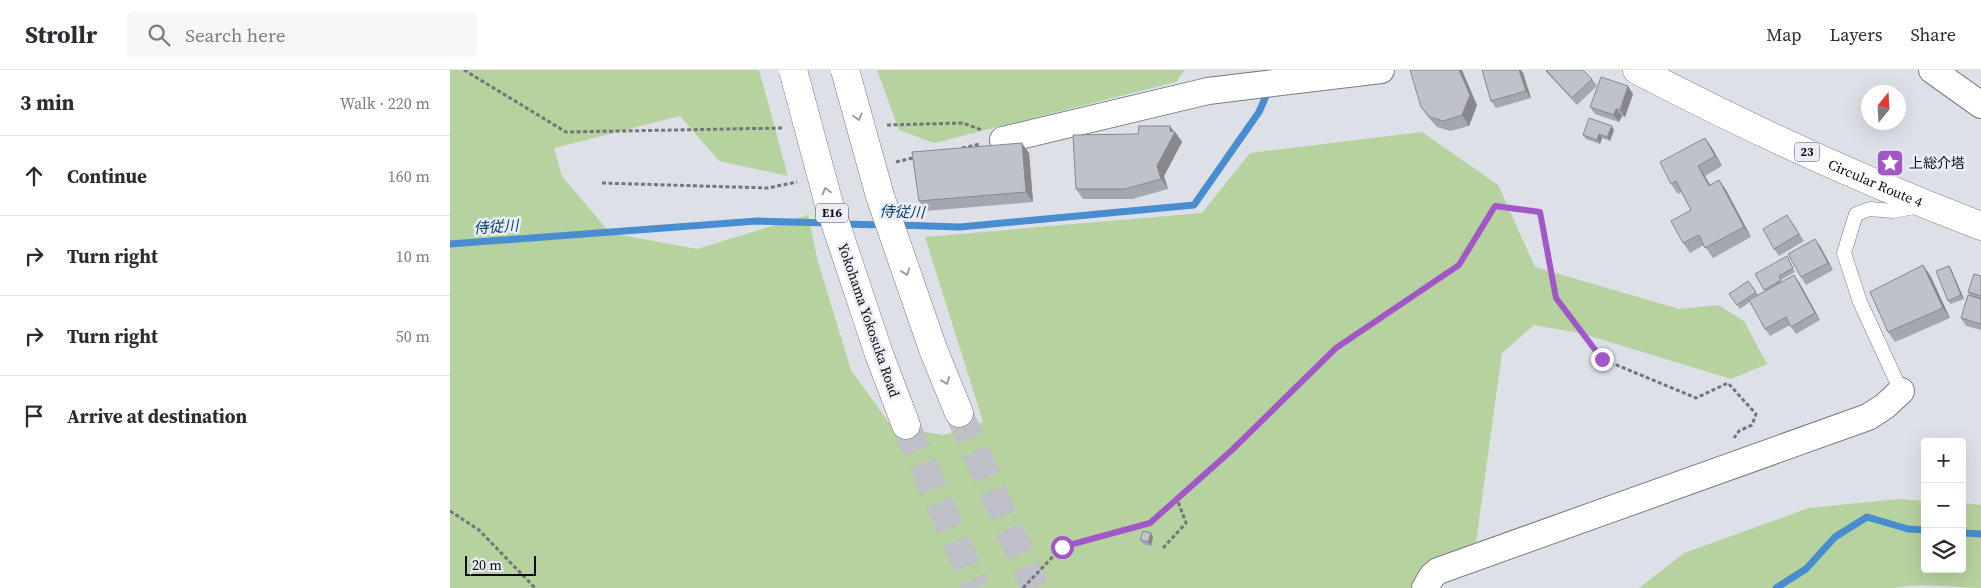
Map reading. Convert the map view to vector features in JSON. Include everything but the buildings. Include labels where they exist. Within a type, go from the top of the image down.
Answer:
[{"type":"main road","name":"Yokohama Yokosuka Road","points":[[793,70],[829,204],[879,354],[906,425]]},
{"type":"main road","points":[[845,70],[880,196],[933,349],[959,413]]},
{"type":"main road","name":"Circular Route 4","points":[[1637,70],[1731,119],[1926,205],[1981,226]]},
{"type":"street","points":[[1003,140],[1208,91],[1381,70]]},
{"type":"street","points":[[1932,70],[1981,105]]},
{"type":"street","points":[[1425,588],[1432,576],[1438,571],[1868,417],[1885,406],[1901,391]]},
{"type":"lane","points":[[1901,391],[1860,302],[1844,253],[1856,214],[1870,209],[1893,212],[1926,205]]},
{"type":"path","points":[[464,70],[566,132],[791,128]]},
{"type":"path","points":[[878,126],[963,123],[1003,140]]},
{"type":"path","points":[[1023,588],[1062,547],[1150,523],[1232,450],[1336,348],[1459,265],[1495,206],[1540,212],[1556,298],[1602,359],[1696,398],[1728,383],[1756,414],[1752,424],[1739,431],[1728,448],[1739,463]]},
{"type":"path","points":[[1163,548],[1186,522],[1177,499]]},
{"type":"path","points":[[450,511],[479,530],[535,588]]},
{"type":"green space","points":[[450,70],[759,70],[788,176],[719,161],[680,116],[554,148],[562,176],[610,233],[697,249],[808,215],[818,262],[851,370],[892,427],[944,435],[983,422],[925,237],[1202,213],[1250,153],[1422,132],[1498,185],[1535,267],[1679,309],[1718,305],[1744,321],[1767,364],[1731,379],[1580,333],[1534,325],[1502,353],[1476,542],[1423,568],[1417,588],[450,588]]},
{"type":"green space","points":[[877,70],[1185,70],[1176,82],[934,143],[899,130]]},
{"type":"green space","points":[[1899,499],[1921,501],[1921,573],[1966,573],[1966,503],[1981,505],[1981,588],[1927,585],[1895,588],[1639,588],[1684,553],[1809,508]]},
{"type":"waterway","name":"侍従川","points":[[897,225],[960,227],[1194,205],[1259,112],[1269,89]]},
{"type":"waterway","name":"侍従川","points":[[450,244],[757,221],[829,223]]},
{"type":"waterway","name":"侍従川","points":[[842,224],[884,225]]},
{"type":"waterway","points":[[1776,588],[1806,569],[1835,537],[1867,517],[1908,529],[1921,530]]},
{"type":"waterway","points":[[1966,533],[1981,534]]},
{"type":"tunnel","points":[[959,413],[1035,588]]},
{"type":"tunnel","points":[[906,425],[976,588]]},
{"type":"place","name":"上総介塔","points":[[1890,163]]},
{"type":"route","points":[[1062,547],[1150,523],[1232,450],[1336,348],[1459,265],[1495,206],[1540,212],[1556,298],[1602,359]]}]
